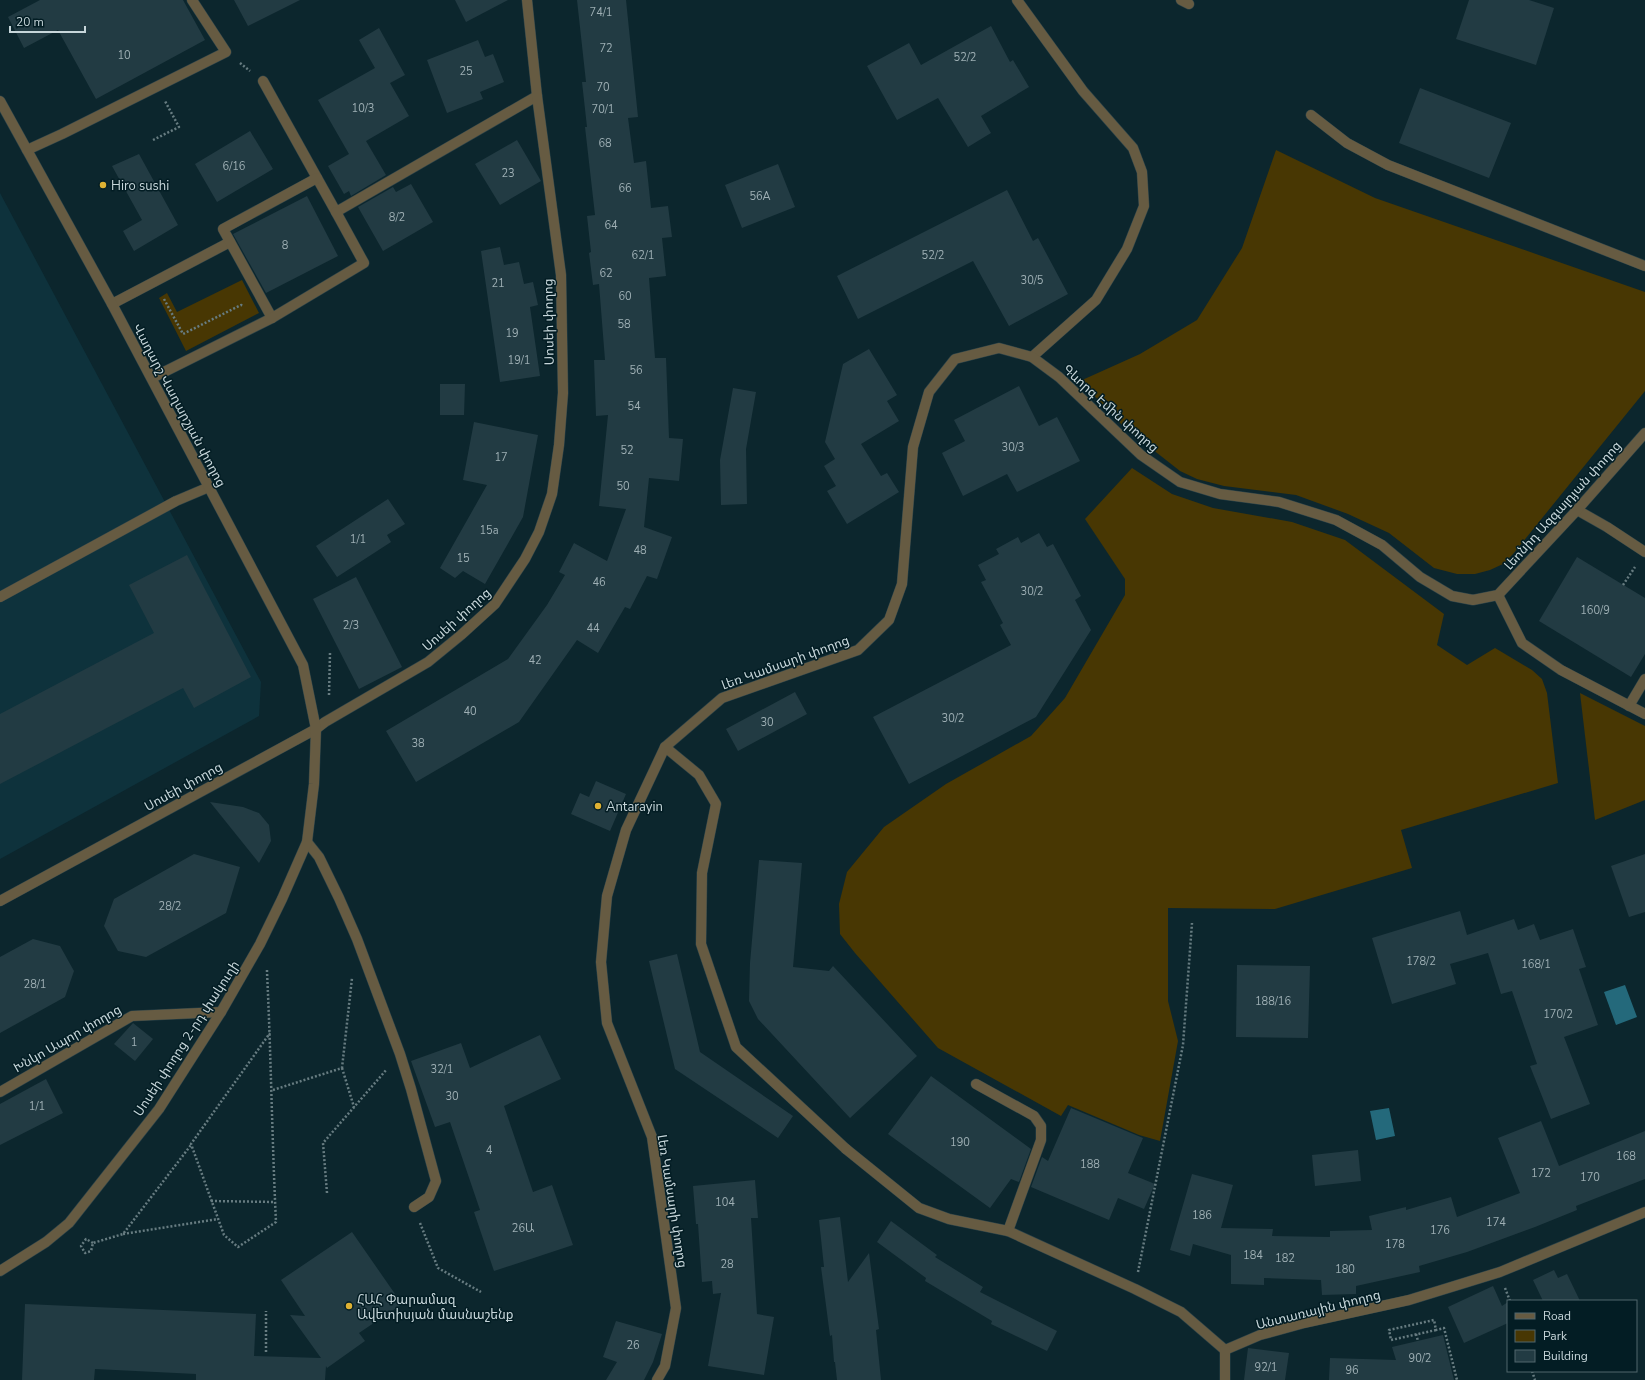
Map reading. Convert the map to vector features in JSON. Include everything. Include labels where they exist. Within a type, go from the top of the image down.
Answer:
[{"type":"street","points":[[27,150],[226,52],[192,0]]},
{"type":"street","name":"Սոսեի փողոց","points":[[0,901],[316,729],[325,722],[428,662],[495,604],[525,559],[539,532],[552,494],[559,445],[563,393],[561,276],[527,0]]},
{"type":"street","points":[[1017,0],[1083,91],[1133,148],[1142,172],[1144,206],[1127,249],[1096,300],[1032,357]]},
{"type":"street","points":[[152,378],[272,318],[364,264],[263,81]]},
{"type":"street","points":[[336,212],[538,96]]},
{"type":"street","name":"Վաղարշ Վաղարշյան փողոց","points":[[0,101],[152,378],[303,665],[316,729]]},
{"type":"street","points":[[1311,115],[1347,143],[1388,165],[1645,266]]},
{"type":"street","points":[[272,318],[222,229],[317,178]]},
{"type":"street","points":[[112,304],[230,242]]},
{"type":"street","name":"Լեռ Կամսարի փողոց","points":[[657,1380],[664,1366],[676,1308],[652,1137],[607,1023],[600,962],[607,896],[626,830],[665,747],[722,698],[858,650],[889,620],[902,584],[913,447],[929,392],[955,359],[999,348],[1032,357]]},
{"type":"street","name":"Գևորգ Էմին փողոց","points":[[1032,357],[1059,377],[1141,455],[1180,482],[1220,494],[1279,502],[1336,520],[1382,545],[1420,577],[1452,596],[1473,600],[1498,595]]},
{"type":"street","name":"Լեոնիդ Ազգալդյան փողոց","points":[[1498,595],[1577,510],[1645,433]]},
{"type":"street","points":[[0,597],[176,501],[208,487]]},
{"type":"street","points":[[1577,510],[1607,527],[1645,552]]},
{"type":"street","points":[[1498,595],[1522,643],[1561,670],[1645,714]]},
{"type":"street","points":[[1629,706],[1645,679]]},
{"type":"street","name":"Սոսեի փողոց 2-րդ փակուղի","points":[[0,1271],[46,1242],[69,1223],[158,1109],[221,1012],[260,944],[307,842],[314,784],[316,729]]},
{"type":"street","points":[[665,747],[699,775],[716,804],[702,873],[701,944],[736,1047],[846,1149],[919,1208],[949,1219],[1008,1231],[1181,1312],[1225,1350],[1225,1380]]},
{"type":"street","points":[[307,842],[319,857],[351,925],[400,1054],[411,1089],[436,1181],[429,1196],[414,1207]]},
{"type":"street","name":"Խնկո Ապոր փողոց","points":[[0,1092],[132,1016],[221,1012]]},
{"type":"street","points":[[976,1084],[1034,1116],[1041,1126],[1041,1140],[1008,1231]]},
{"type":"street","name":"Անտառային փողոց","points":[[1225,1350],[1260,1335],[1304,1323],[1409,1300],[1500,1272],[1645,1212]]},
{"type":"path","points":[[153,140],[179,127],[157,87]]},
{"type":"path","points":[[164,299],[183,334],[241,305],[247,307]]},
{"type":"path","points":[[325,722],[331,712],[329,698],[330,652]]},
{"type":"path","points":[[1134,1289],[1183,1045],[1192,923]]},
{"type":"path","points":[[191,1144],[224,1235],[238,1247],[276,1222],[267,972]]},
{"type":"path","points":[[352,977],[342,1068],[354,1107]]},
{"type":"path","points":[[123,1234],[191,1144],[270,1033]]},
{"type":"path","points":[[272,1090],[342,1068]]},
{"type":"path","points":[[327,1193],[323,1143],[388,1069]]},
{"type":"path","points":[[211,1201],[275,1202]]},
{"type":"path","points":[[414,1207],[438,1268],[481,1292]]},
{"type":"path","points":[[93,1243],[91,1251],[85,1253],[80,1246],[86,1239],[93,1243],[123,1234],[218,1219]]},
{"type":"path","points":[[266,1311],[266,1352]]},
{"type":"path","points":[[1436,1330],[1434,1320],[1389,1330],[1392,1340],[1416,1334],[1436,1330],[1444,1328],[1457,1380]]},
{"type":"path","points":[[1416,1334],[1418,1341]]},
{"type":"shaded area","points":[[0,193],[261,682],[259,716],[0,859]]},
{"type":"shaded area","points":[[1625,985],[1637,1017],[1616,1025],[1604,992]]},
{"type":"shaded area","points":[[1389,1108],[1395,1136],[1376,1140],[1370,1111]]},
{"type":"green space","points":[[1276,150],[1375,198],[1645,292],[1645,391],[1513,554],[1503,564],[1490,570],[1475,574],[1457,574],[1434,568],[1389,533],[1348,514],[1296,495],[1224,486],[1197,479],[1180,471],[1124,427],[1080,381],[1140,354],[1197,320],[1242,248]]},
{"type":"green space","points":[[242,280],[259,313],[186,351],[159,298],[167,293],[177,312]]},
{"type":"green space","points":[[1132,468],[1172,494],[1213,508],[1292,522],[1345,540],[1444,614],[1437,645],[1467,665],[1495,648],[1532,670],[1542,679],[1547,693],[1558,783],[1401,830],[1412,868],[1275,909],[1168,908],[1168,1001],[1178,1041],[1160,1141],[1139,1135],[1068,1105],[1061,1116],[938,1048],[840,934],[839,904],[847,872],[884,827],[946,784],[1031,736],[1065,698],[1125,595],[1125,579],[1085,519]]},
{"type":"green space","points":[[1580,693],[1645,726],[1645,800],[1595,820]]},
{"type":"building","points":[[40,0],[183,0],[205,40],[96,99],[58,30],[24,48],[8,17]]},
{"type":"building","points":[[234,0],[300,0],[248,26]]},
{"type":"building","points":[[455,0],[508,0],[466,22]]},
{"type":"building","points":[[577,0],[626,0],[638,117],[628,118],[634,163],[646,161],[651,208],[668,206],[672,237],[662,238],[666,276],[649,278],[655,358],[666,358],[669,438],[683,439],[679,481],[649,478],[644,527],[672,537],[657,579],[647,576],[630,609],[625,607],[598,653],[577,640],[519,722],[416,782],[386,731],[508,659],[547,605],[565,575],[559,572],[574,543],[607,561],[626,509],[599,506],[608,415],[596,416],[594,360],[605,360],[599,284],[593,285],[589,253],[591,252],[587,216],[595,215],[585,127],[587,127],[582,82],[586,82]]},
{"type":"building","points":[[1469,0],[1529,0],[1554,8],[1536,65],[1456,39]]},
{"type":"building","points":[[991,26],[1010,62],[1013,60],[1029,87],[981,116],[991,133],[968,147],[938,98],[897,120],[867,66],[909,43],[921,65]]},
{"type":"building","points":[[379,28],[405,75],[390,83],[409,116],[366,141],[386,175],[351,196],[349,191],[344,194],[328,166],[349,154],[318,100],[375,68],[359,40]]},
{"type":"building","points":[[478,40],[485,57],[493,54],[504,82],[480,92],[483,99],[447,113],[427,60]]},
{"type":"building","points":[[1420,88],[1511,123],[1489,178],[1399,143]]},
{"type":"building","points":[[250,131],[273,169],[217,202],[195,164]]},
{"type":"building","points":[[517,140],[541,181],[500,205],[475,164]]},
{"type":"building","points":[[139,154],[178,225],[134,251],[123,231],[142,220],[112,166]]},
{"type":"building","points":[[778,164],[795,207],[742,228],[725,185]]},
{"type":"building","points":[[411,184],[433,222],[383,251],[358,207],[393,187],[396,192]]},
{"type":"building","points":[[1007,190],[1033,241],[1038,238],[1068,294],[1009,326],[973,261],[858,319],[837,276]]},
{"type":"building","points":[[307,196],[338,256],[266,293],[233,234]]},
{"type":"building","points":[[500,247],[504,265],[519,262],[524,284],[533,282],[538,305],[530,307],[540,376],[500,382],[481,251]]},
{"type":"building","points":[[869,349],[897,395],[887,401],[899,421],[861,444],[881,476],[887,473],[899,492],[847,524],[827,491],[836,486],[824,466],[835,459],[825,442],[843,364]]},
{"type":"building","points":[[440,384],[465,384],[464,415],[440,415]]},
{"type":"building","points":[[1019,386],[1039,426],[1057,417],[1080,461],[1017,492],[1007,474],[963,496],[942,453],[965,441],[954,420]]},
{"type":"building","points":[[733,388],[756,392],[746,449],[747,504],[721,505],[720,460]]},
{"type":"building","points":[[474,422],[538,435],[523,517],[485,584],[463,571],[455,578],[440,568],[487,485],[463,480]]},
{"type":"building","points":[[388,499],[405,524],[387,535],[391,542],[337,577],[316,546]]},
{"type":"building","points":[[1039,533],[1047,547],[1053,544],[1081,596],[1075,600],[1091,630],[1036,717],[909,784],[873,717],[1011,645],[1000,625],[1003,623],[981,582],[986,580],[978,565],[999,554],[996,549],[1018,537],[1021,543]]},
{"type":"building","points":[[187,555],[251,677],[194,708],[183,688],[0,784],[0,714],[154,633],[129,585]]},
{"type":"building","points":[[1577,557],[1645,598],[1645,654],[1631,677],[1539,621]]},
{"type":"building","points":[[356,577],[402,667],[359,689],[313,599]]},
{"type":"building","points":[[795,692],[807,714],[738,751],[726,729]]},
{"type":"building","name":"Antarayin","points":[[596,781],[626,794],[610,831],[571,814],[580,793],[589,797]]},
{"type":"building","points":[[210,802],[243,807],[259,813],[269,825],[271,841],[259,863]]},
{"type":"building","points":[[194,854],[240,867],[226,913],[146,957],[118,951],[104,926],[114,899]]},
{"type":"building","points":[[1645,854],[1645,912],[1629,917],[1611,866]]},
{"type":"building","points":[[759,860],[802,863],[793,967],[829,971],[833,966],[917,1056],[850,1118],[758,1019],[749,1001],[750,963]]},
{"type":"building","points":[[1460,911],[1467,935],[1514,919],[1518,930],[1534,924],[1540,940],[1573,929],[1586,967],[1579,969],[1598,1025],[1564,1037],[1590,1104],[1551,1119],[1530,1066],[1537,1064],[1512,991],[1501,994],[1488,953],[1450,964],[1456,984],[1392,1004],[1372,938]]},
{"type":"building","points":[[33,939],[60,946],[74,971],[65,997],[0,1033],[0,957]]},
{"type":"building","points":[[677,954],[700,1052],[793,1116],[778,1138],[675,1069],[649,961]]},
{"type":"building","points":[[1237,965],[1310,966],[1308,1038],[1236,1037]]},
{"type":"building","points":[[133,1023],[153,1039],[135,1061],[114,1044]]},
{"type":"building","points":[[540,1035],[561,1079],[504,1106],[533,1192],[552,1185],[573,1245],[494,1271],[474,1212],[480,1210],[450,1122],[435,1127],[411,1061],[461,1043],[470,1068]]},
{"type":"building","points":[[931,1076],[1031,1149],[1019,1182],[1011,1179],[990,1208],[888,1134]]},
{"type":"building","points":[[46,1079],[63,1113],[0,1145],[0,1104]]},
{"type":"building","points":[[1071,1108],[1143,1138],[1128,1173],[1155,1184],[1144,1209],[1118,1198],[1109,1220],[1031,1187],[1042,1157],[1048,1161]]},
{"type":"building","points":[[1541,1121],[1559,1166],[1645,1131],[1645,1179],[1576,1206],[1577,1210],[1535,1227],[1467,1252],[1419,1266],[1420,1272],[1356,1286],[1356,1294],[1322,1295],[1321,1280],[1264,1278],[1264,1285],[1231,1284],[1231,1255],[1193,1244],[1190,1256],[1170,1250],[1192,1174],[1233,1185],[1221,1228],[1273,1229],[1272,1236],[1330,1237],[1330,1231],[1372,1230],[1369,1216],[1406,1207],[1406,1210],[1451,1197],[1457,1217],[1520,1193],[1498,1138]]},
{"type":"building","points":[[1358,1150],[1361,1181],[1315,1186],[1312,1155]]},
{"type":"building","points":[[755,1180],[758,1218],[751,1218],[757,1314],[774,1317],[764,1375],[708,1366],[721,1293],[713,1294],[712,1281],[702,1282],[698,1224],[696,1224],[693,1186]]},
{"type":"building","points":[[840,1217],[848,1282],[869,1253],[879,1329],[876,1330],[881,1380],[837,1380],[832,1335],[830,1336],[821,1267],[824,1267],[819,1220]]},
{"type":"building","points":[[891,1221],[937,1255],[935,1257],[983,1287],[980,1292],[1057,1331],[1047,1351],[991,1324],[992,1321],[925,1281],[926,1278],[877,1242]]},
{"type":"building","name":"ՀԱՀ Փարամազ Ավետիսյան մասնաշենք","points":[[352,1232],[402,1304],[359,1333],[365,1341],[327,1368],[326,1366],[325,1380],[196,1380],[196,1374],[95,1369],[94,1380],[22,1380],[25,1304],[256,1314],[254,1356],[321,1358],[290,1315],[305,1316],[281,1280]]},
{"type":"building","points":[[1554,1270],[1558,1278],[1567,1274],[1580,1300],[1543,1300],[1533,1280]]},
{"type":"building","points":[[1493,1286],[1502,1306],[1507,1303],[1507,1323],[1464,1343],[1448,1307]]},
{"type":"building","points":[[616,1321],[662,1334],[653,1362],[644,1380],[606,1380],[617,1362],[603,1357]]},
{"type":"building","points":[[1443,1335],[1454,1380],[1329,1380],[1330,1358],[1396,1360],[1392,1347]]},
{"type":"building","points":[[1248,1348],[1289,1353],[1285,1380],[1244,1380]]},
{"type":"place","name":"Hiro sushi","points":[[103,185]]},
{"type":"place","name":"Antarayin","points":[[598,806]]},
{"type":"place","name":"ՀԱՀ Փարամազ Ավետիսյան մասնաշենք","points":[[349,1306]]}]
